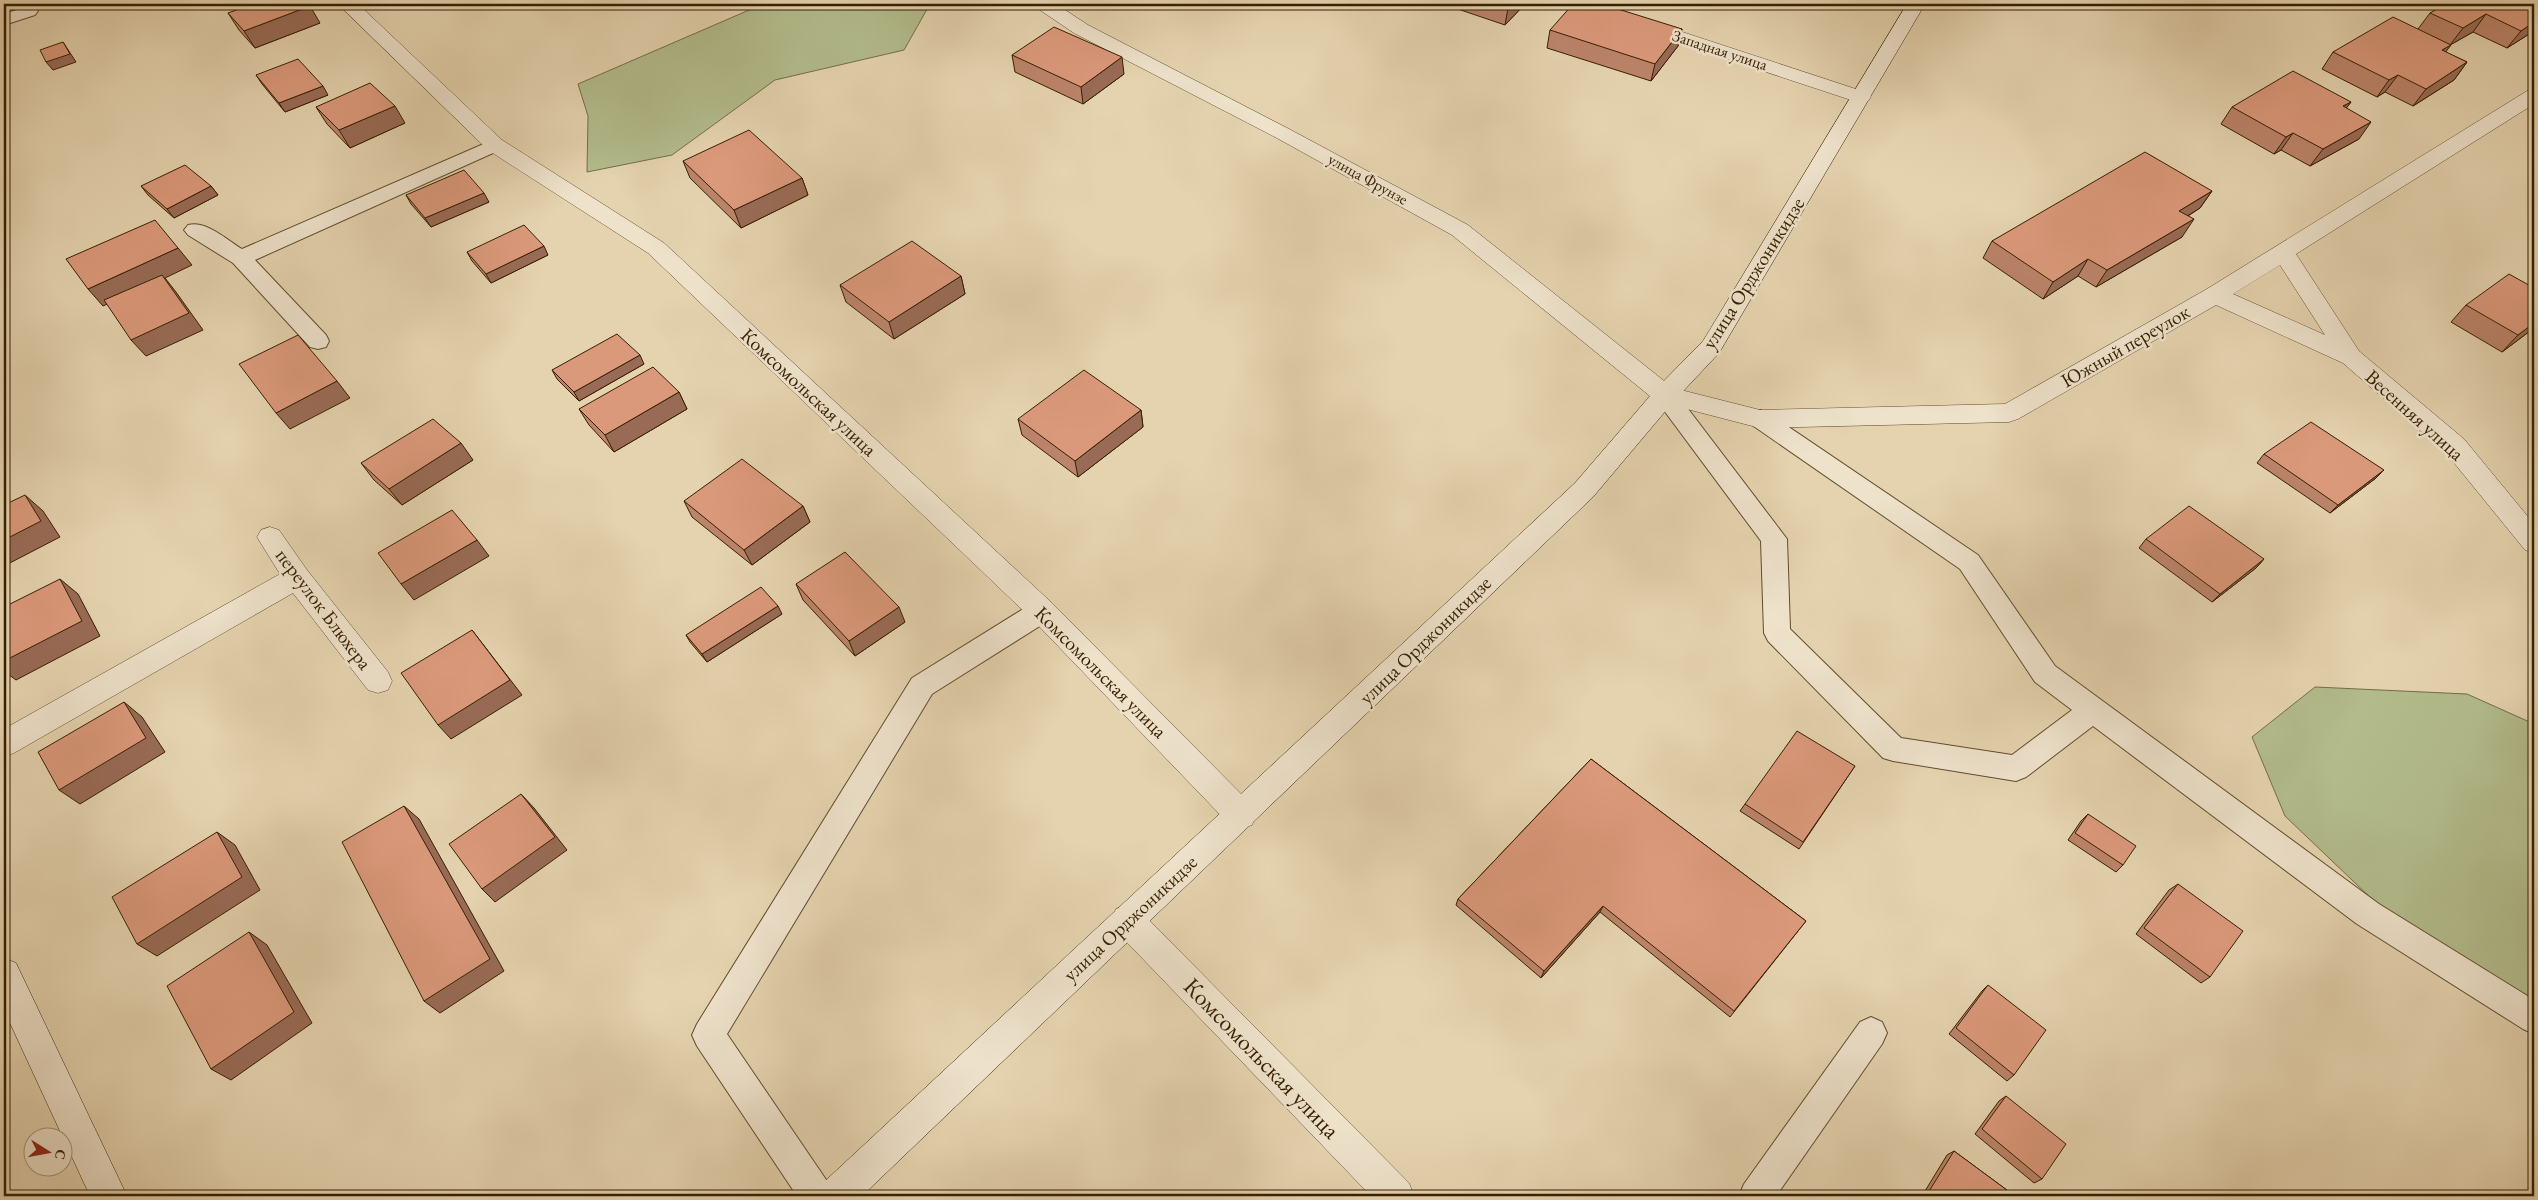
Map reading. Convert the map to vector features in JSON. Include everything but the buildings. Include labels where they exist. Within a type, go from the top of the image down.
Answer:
[{"type":"street","name":"Комсомольская улица","points":[[347,4],[495,144],[656,248],[1042,611],[1241,815]]},
{"type":"street","name":"улица Фрунзе","points":[[1044,4],[1081,29],[1282,132],[1460,230],[1665,395]]},
{"type":"street","name":"Западная улица","points":[[1579,4],[1861,97]]},
{"type":"street","name":"улица Орджоникидзе","points":[[836,1196],[1584,490],[1665,395],[1711,347],[1916,4]]},
{"type":"street","name":"Южный переулок","points":[[1665,395],[1760,419],[2010,413],[2214,295],[2534,94]]},
{"type":"street","name":"Весенняя улица","points":[[2283,252],[2350,358]]},
{"type":"street","name":"Весенняя улица","points":[[2214,295],[2350,358],[2455,446],[2534,543]]},
{"type":"street","name":"переулок Блюхера","points":[[270,537],[297,578],[378,681]]},
{"type":"street","points":[[4,744],[297,578]]},
{"type":"street","name":"Комсомольская улица","points":[[1127,920],[1396,1196]]},
{"type":"street","points":[[4,974],[109,1196]]},
{"type":"lane","points":[[4,20],[29,11]]},
{"type":"lane","points":[[241,258],[495,144]]},
{"type":"lane","points":[[195,230],[241,258],[318,341]]},
{"type":"lane","points":[[1665,395],[1774,539],[1777,633],[1893,749],[2016,768],[2093,710]]},
{"type":"lane","points":[[1760,419],[1969,562],[2045,674],[2368,914],[2534,1018]]},
{"type":"lane","points":[[817,1196],[708,1035],[922,686],[1042,611]]},
{"type":"lane","points":[[1756,1196],[1871,1033]]},
{"type":"green space","points":[[763,4],[930,4],[904,50],[775,80],[672,155],[587,172],[588,116],[578,84]]},
{"type":"green space","points":[[2315,687],[2467,694],[2534,724],[2534,999],[2497,979],[2375,902],[2285,816],[2252,737]]}]
